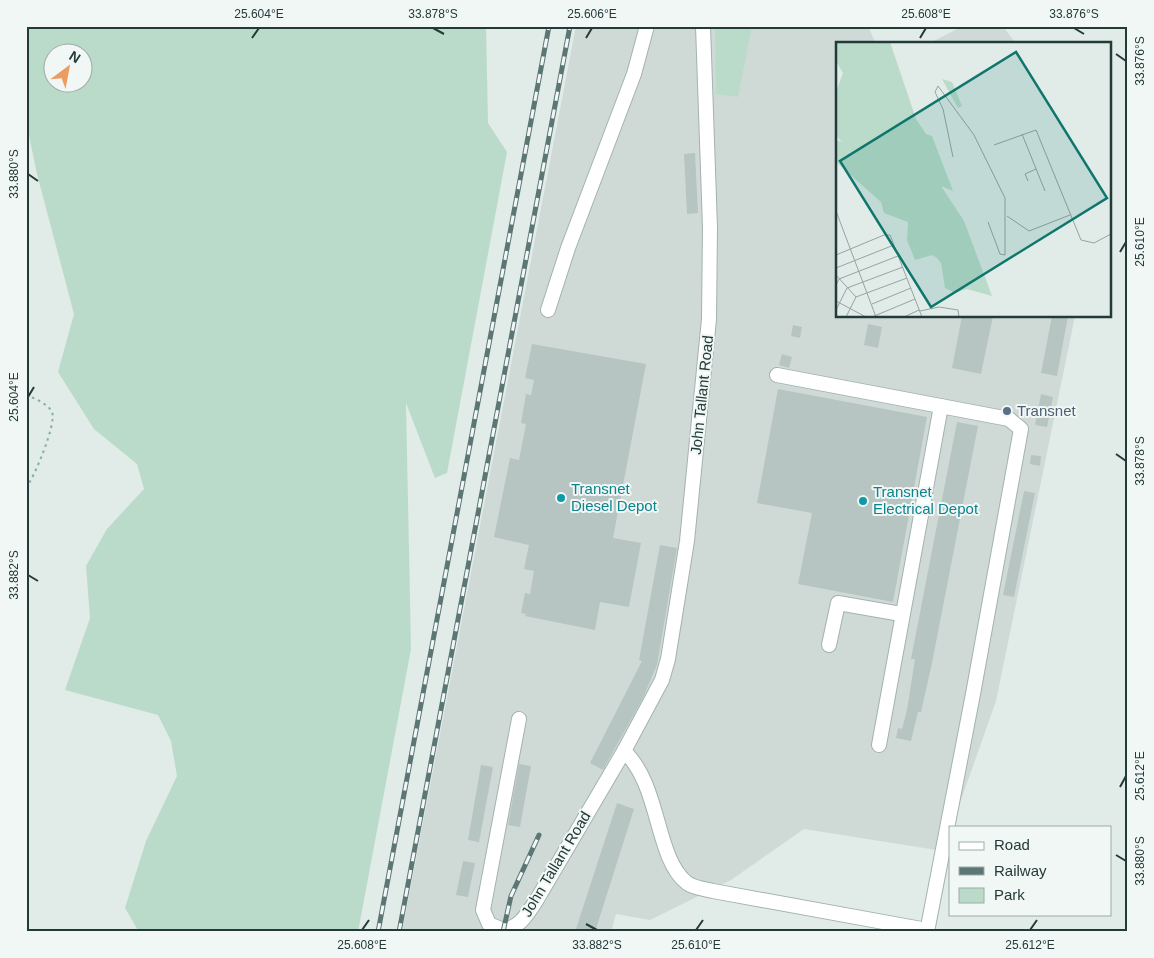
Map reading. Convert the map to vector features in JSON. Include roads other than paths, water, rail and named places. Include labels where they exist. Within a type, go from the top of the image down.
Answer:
[{"type":"lane","points":[[548,310],[577,222],[634,74],[647,26]]},
{"type":"lane","name":"John Tallant Road","points":[[519,719],[484,898],[483,910],[487,922],[499,929],[514,927],[528,912],[624,751],[662,680],[667,664],[687,541],[702,407],[711,270],[704,26]]},
{"type":"lane","points":[[624,751],[643,774],[674,865],[688,884],[927,931],[974,694],[1021,429],[1009,419],[777,375]]},
{"type":"lane","points":[[879,745],[901,614],[941,406]]},
{"type":"lane","points":[[829,645],[838,603],[901,614]]},
{"type":"lane","points":[[886,924],[899,932]]},
{"type":"railway","points":[[378,932],[549,26]]},
{"type":"railway","points":[[399,932],[570,26]]},
{"type":"railway","points":[[503,932],[511,896],[539,835]]},
{"type":"place","name":"Transnet","points":[[1007,411]]},
{"type":"place","name":"Transnet Diesel Depot","points":[[561,498]]},
{"type":"place","name":"Transnet Electrical Depot","points":[[863,501]]}]
